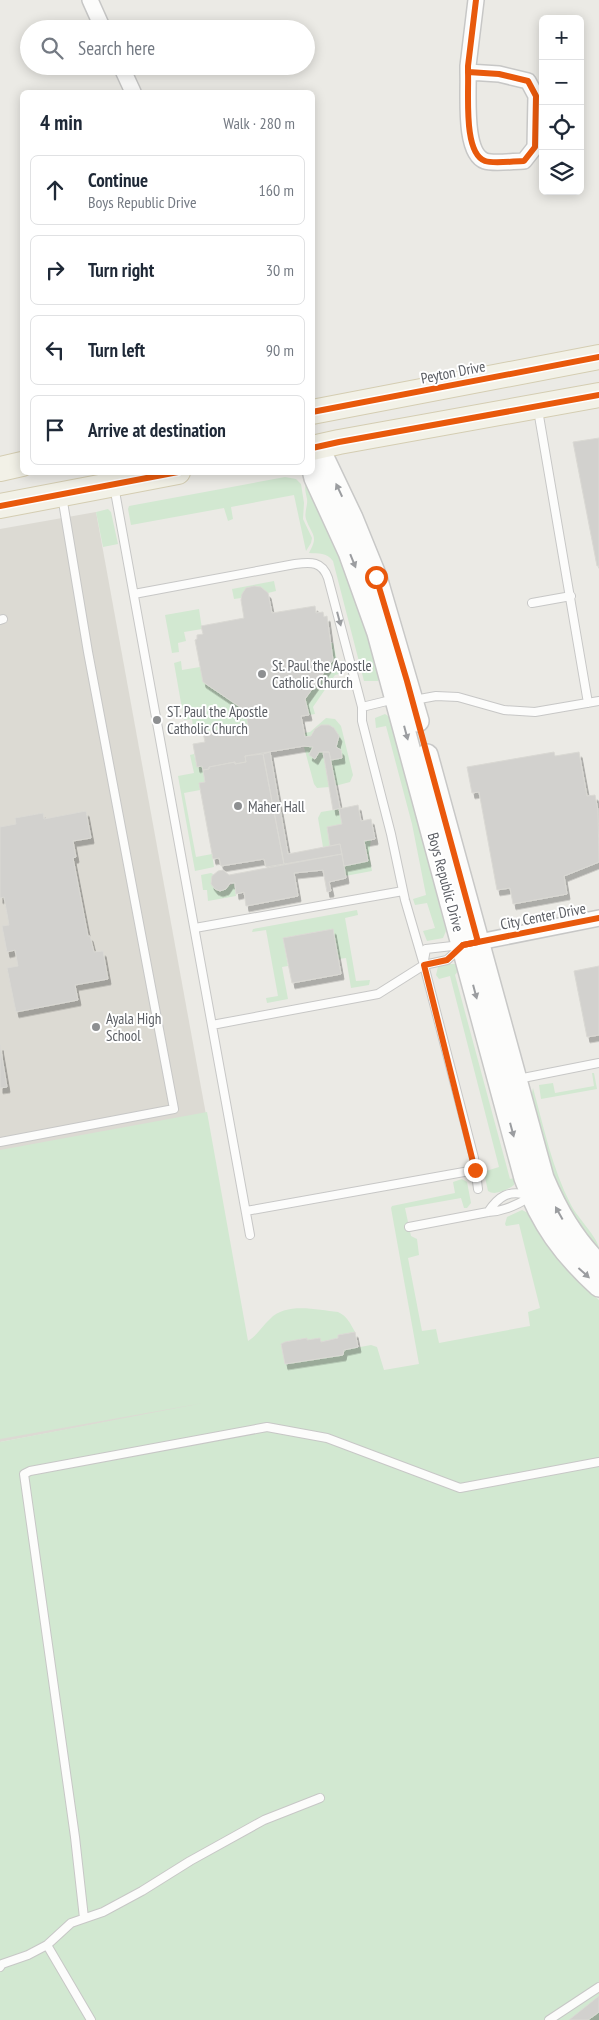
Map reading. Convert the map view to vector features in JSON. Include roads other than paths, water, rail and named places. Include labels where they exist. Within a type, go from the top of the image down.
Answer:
[{"type":"main road","name":"Peyton Drive","points":[[315,411],[599,357]]},
{"type":"main road","points":[[315,448],[339,442],[599,395]]},
{"type":"main road","name":"Boys Republic Drive","points":[[315,450],[321,453],[325,461],[376,577],[404,700],[507,1081],[531,1196],[558,1243],[581,1271],[599,1286]]},
{"type":"main road","points":[[0,469],[20,464]]},
{"type":"main road","points":[[0,506],[162,475]]},
{"type":"main road","name":"Boys Republic Drive","points":[[314,475],[364,589],[404,700]]},
{"type":"main road","name":"Boys Republic Drive","points":[[507,1081],[552,1199],[570,1231],[599,1265]]},
{"type":"street","points":[[90,0],[99,20]]},
{"type":"street","points":[[468,72],[499,74],[528,81],[536,96],[535,147],[524,161],[485,161],[474,153],[470,139],[468,72],[476,0]]},
{"type":"street","points":[[125,75],[132,90]]},
{"type":"street","name":"City Center Drive","points":[[470,943],[599,918]]},
{"type":"lane","points":[[537,405],[588,703]]},
{"type":"lane","points":[[114,484],[250,1234]]},
{"type":"lane","points":[[0,1142],[174,1109],[88,652],[61,494]]},
{"type":"lane","points":[[134,594],[295,564],[314,563],[324,567],[362,707],[362,721],[391,834],[403,891],[424,965],[475,1170],[478,1189]]},
{"type":"lane","points":[[532,604],[571,596]]},
{"type":"lane","points":[[362,707],[436,696],[458,697],[504,710],[535,712],[599,701]]},
{"type":"lane","points":[[195,928],[403,891]]},
{"type":"lane","points":[[212,1024],[378,994],[424,965],[447,960],[470,943]]},
{"type":"lane","points":[[424,965],[426,949],[470,943]]},
{"type":"lane","points":[[507,1081],[599,1062]]},
{"type":"lane","points":[[246,1212],[475,1170]]},
{"type":"lane","points":[[488,1212],[498,1198],[517,1192],[531,1196]]},
{"type":"lane","points":[[409,1227],[488,1212],[499,1212],[521,1203],[531,1196]]},
{"type":"lane","points":[[84,1918],[71,1807],[24,1474],[39,1469],[266,1427],[327,1438],[460,1488],[599,1462]]},
{"type":"lane","points":[[0,1967],[2,1964],[28,1955],[47,1945],[71,1923],[104,1912],[119,1904],[190,1860],[264,1820],[320,1798]]},
{"type":"lane","points":[[47,1945],[91,2020]]},
{"type":"lane","points":[[549,2020],[599,1987]]},
{"type":"place","name":"St. Paul the Apostle Catholic Church","points":[[262,674]]},
{"type":"place","name":"ST. Paul the Apostle Catholic Church","points":[[157,720]]},
{"type":"place","name":"Maher Hall","points":[[238,806]]},
{"type":"place","name":"Ayala High School","points":[[96,1027]]}]
